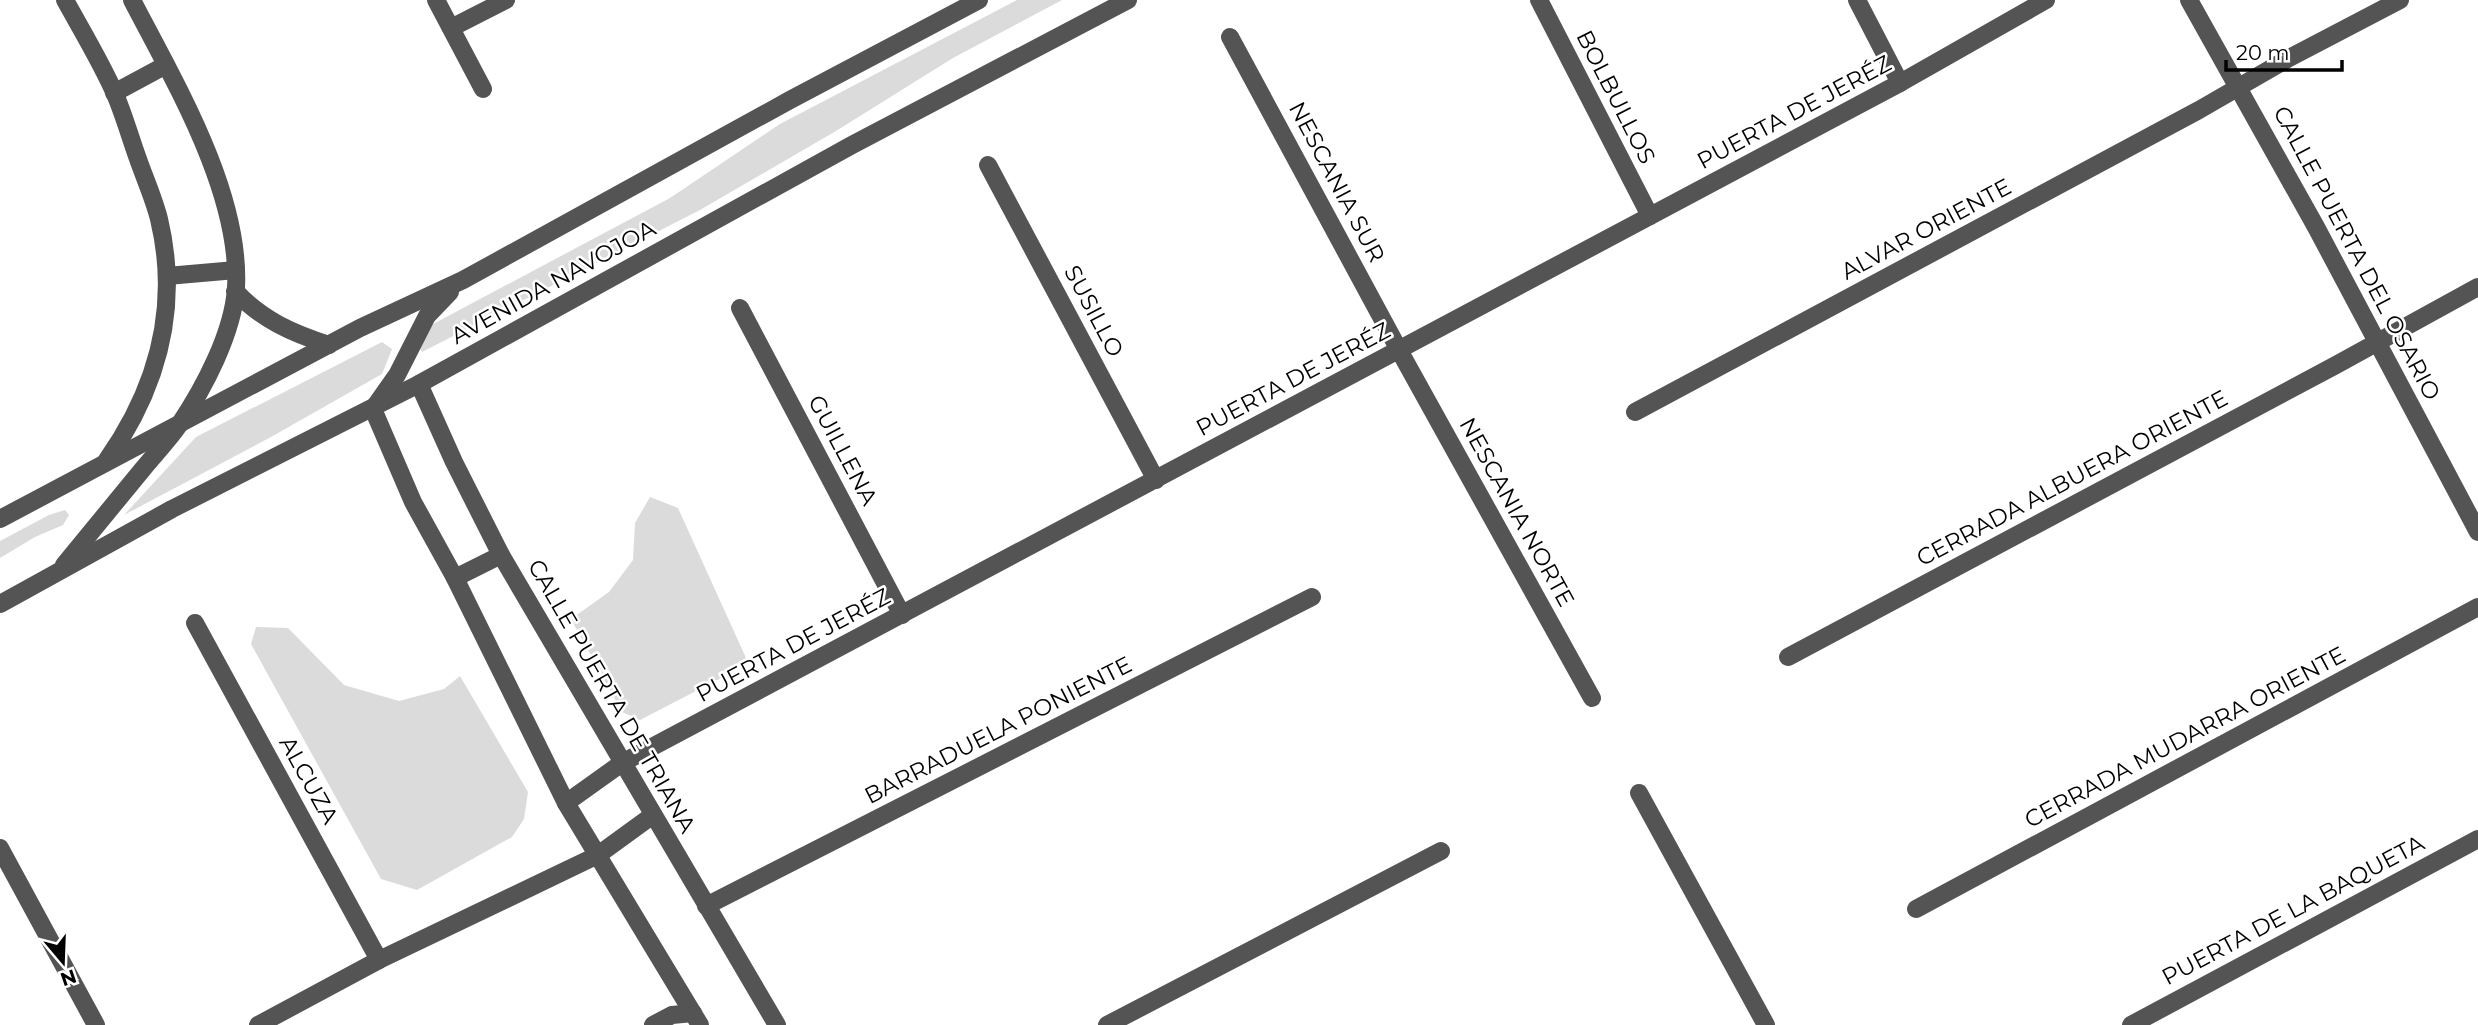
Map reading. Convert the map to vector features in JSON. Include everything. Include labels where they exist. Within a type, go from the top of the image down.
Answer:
[{"type":"street","points":[[65,0],[114,93],[158,217],[167,276],[159,355],[146,393],[129,429],[106,462]]},
{"type":"street","points":[[57,573],[179,425],[216,360],[228,327],[235,291],[236,270],[231,224],[216,179],[194,121],[132,0]]},
{"type":"street","points":[[436,0],[484,89]]},
{"type":"street","points":[[451,28],[506,0]]},
{"type":"street","name":"AVENIDA NAVOJOA","points":[[0,519],[328,345],[463,280],[790,100],[979,0]]},
{"type":"street","name":"AVENIDA NAVOJOA","points":[[0,604],[172,509],[373,409],[852,145],[1128,0]]},
{"type":"street","name":"BOLBULLOS","points":[[1539,0],[1650,216]]},
{"type":"street","points":[[1857,0],[1900,83]]},
{"type":"street","name":"PUERTA DE JERÉZ","points":[[566,803],[622,763],[1900,83],[2046,0]]},
{"type":"street","name":"CALLE PUERTA DEL OSARIO","points":[[2189,0],[2239,87],[2478,532]]},
{"type":"street","name":"ALVAR ORIENTE","points":[[1635,412],[2400,0]]},
{"type":"street","name":"NESCANIA SUR","points":[[1230,37],[1399,350]]},
{"type":"street","points":[[114,93],[166,65]]},
{"type":"street","name":"SUSILLO","points":[[988,165],[1156,480]]},
{"type":"street","points":[[167,276],[236,270]]},
{"type":"street","points":[[463,280],[427,316],[397,375],[373,409],[413,502],[455,579],[566,803],[697,1019]]},
{"type":"street","name":"CERRADA ALBUERA ORIENTE","points":[[1788,657],[2478,287]]},
{"type":"street","points":[[235,291],[267,320],[328,345]]},
{"type":"street","name":"GUILLENA","points":[[740,308],[902,615]]},
{"type":"street","name":"NESCANIA NORTE","points":[[1399,350],[1592,698]]},
{"type":"street","name":"CALLE PUERTA DE TRIANA","points":[[419,384],[454,462],[501,555],[777,1025]]},
{"type":"street","points":[[455,579],[501,555]]},
{"type":"street","name":"BARRADUELA PONIENTE","points":[[706,906],[1312,597]]},
{"type":"street","name":"CERRADA MUDARRA ORIENTE","points":[[1916,909],[2478,607]]},
{"type":"street","name":"ALCUZA","points":[[195,623],[379,960]]},
{"type":"street","points":[[1639,793],[1766,1025]]},
{"type":"street","points":[[258,1025],[379,960],[598,855],[653,815]]},
{"type":"street","name":"PUERTA DE LA BAQUETA","points":[[2131,1025],[2478,839]]},
{"type":"street","points":[[0,848],[96,1025]]},
{"type":"street","points":[[1107,1025],[1441,851]]},
{"type":"street","points":[[653,1025],[672,1015],[697,1019]]},
{"type":"shaded area","points":[[1017,0],[1062,0],[953,58],[836,131],[700,210],[422,352],[418,344],[420,331],[670,198],[780,124]]},
{"type":"shaded area","points":[[382,342],[392,349],[382,374],[124,515],[196,437]]},
{"type":"shaded area","points":[[650,497],[678,508],[746,658],[723,677],[640,720],[622,712],[571,619],[609,592],[633,560],[635,523]]},
{"type":"shaded area","points":[[65,510],[69,515],[63,525],[35,537],[0,558],[0,541],[49,515]]},
{"type":"shaded area","points":[[256,627],[288,628],[344,685],[399,701],[444,689],[460,676],[528,792],[524,819],[512,837],[417,890],[381,879],[251,644]]}]
